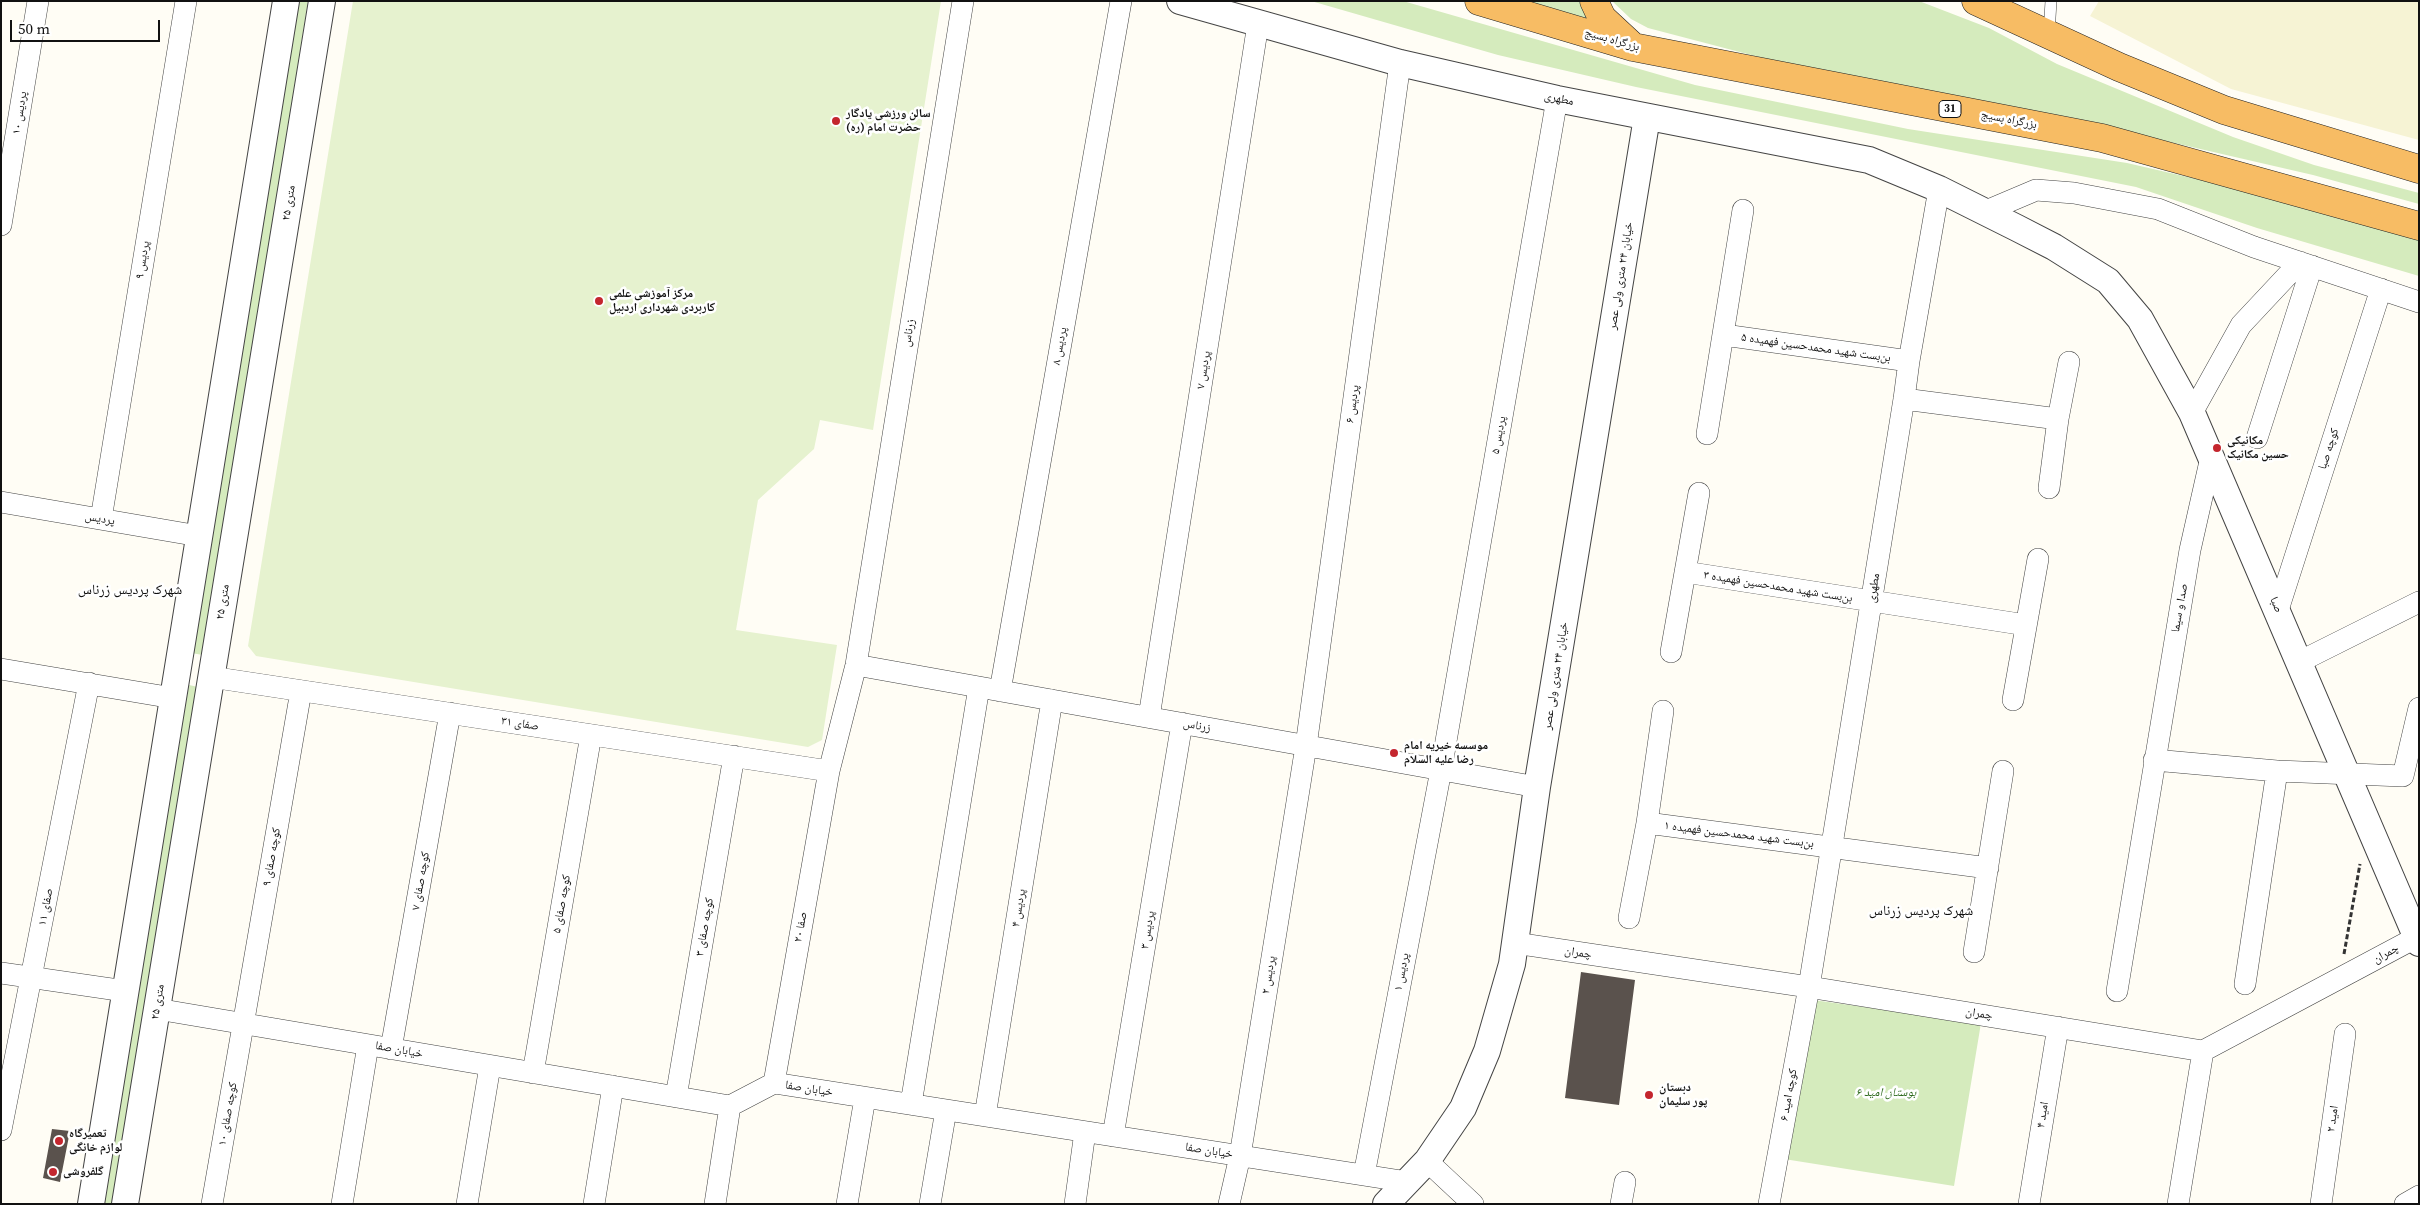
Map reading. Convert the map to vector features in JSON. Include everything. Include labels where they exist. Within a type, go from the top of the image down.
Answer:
[{"type":"highway","name":"بزرگراه بسیج","points":[[1479,1],[1633,47],[2102,138],[2419,226]]},
{"type":"highway","points":[[1594,1],[1602,18],[1633,47]]},
{"type":"highway","points":[[1976,1],[2119,67],[2224,110],[2419,169]]},
{"type":"street","name":"پردیس ۱۰","points":[[1,225],[38,1]]},
{"type":"street","name":"پردیس ۹","points":[[101,519],[186,1]]},
{"type":"street","points":[[91,1204],[286,1]]},
{"type":"street","name":"۲۵ متری","points":[[125,1204],[322,1]]},
{"type":"street","name":"زرناس","points":[[829,770],[856,665],[963,1]]},
{"type":"street","name":"پردیس ۸","points":[[1000,691],[1121,1]]},
{"type":"street","name":"مطهری","points":[[1180,1],[1400,63],[1557,99],[1869,160],[1938,189],[2054,247],[2108,281]]},
{"type":"street","name":"پردیس ۷","points":[[1149,717],[1258,24]]},
{"type":"street","name":"پردیس ۶","points":[[1306,746],[1400,63]]},
{"type":"street","name":"پردیس ۵","points":[[1441,770],[1557,99]]},
{"type":"street","name":"خیابان ۲۴ متری ولی عصر","points":[[1386,1204],[1427,1161],[1463,1108],[1487,1051],[1512,964],[1537,787],[1647,117]]},
{"type":"street","name":"مطهری","points":[[1809,987],[1938,189]]},
{"type":"street","points":[[1984,212],[2036,190],[2074,193],[2158,209],[2306,264],[2419,302]]},
{"type":"street","name":"بن‌بست شهید محمدحسین فهمیده ۵","points":[[1707,434],[1743,210]]},
{"type":"street","points":[[2192,413],[2241,325],[2306,264]]},
{"type":"street","points":[[2257,438],[2306,264]]},
{"type":"street","name":"صبا","points":[[2108,281],[2140,319],[2192,413],[2418,939]]},
{"type":"street","name":"کوچه صبا","points":[[2278,610],[2381,289]]},
{"type":"street","name":"بن‌بست شهید محمدحسین فهمیده ۵","points":[[1724,335],[1909,361]]},
{"type":"street","points":[[2048,488],[2069,362]]},
{"type":"street","points":[[1904,399],[2058,419]]},
{"type":"street","name":"صدا و سیما","points":[[2117,991],[2190,550],[2211,457]]},
{"type":"street","name":"بن‌بست شهید محمدحسین فهمیده ۳","points":[[1671,652],[1698,493]]},
{"type":"street","name":"پردیس","points":[[1,502],[199,536]]},
{"type":"street","points":[[2013,700],[2038,559]]},
{"type":"street","name":"بن‌بست شهید محمدحسین فهمیده ۳","points":[[1685,572],[2026,625]]},
{"type":"street","points":[[2299,662],[2419,602]]},
{"type":"street","name":"زرناس","points":[[856,665],[1537,787]]},
{"type":"street","points":[[1,669],[173,698]]},
{"type":"street","points":[[177,672],[211,677]]},
{"type":"street","name":"صفای ۳۱","points":[[211,677],[829,770]]},
{"type":"street","name":"صفای ۱۱","points":[[1,1130],[89,684]]},
{"type":"street","points":[[911,1104],[979,687]]},
{"type":"street","name":"کوچه صفای ۹","points":[[244,1024],[301,691]]},
{"type":"street","name":"پردیس ۴","points":[[985,1116],[1052,700]]},
{"type":"street","points":[[2154,760],[2277,771],[2402,776],[2419,708]]},
{"type":"street","name":"بن‌بست شهید محمدحسین فهمیده ۱","points":[[1629,918],[1647,823],[1663,711]]},
{"type":"street","name":"کوچه صفای ۷","points":[[392,1049],[450,713]]},
{"type":"street","name":"پردیس ۳","points":[[1113,1136],[1182,723]]},
{"type":"street","name":"کوچه صفای ۵","points":[[533,1073],[592,735]]},
{"type":"street","name":"پردیس ۲","points":[[1228,1204],[1240,1156],[1306,746]]},
{"type":"street","name":"کوچه صفای ۳","points":[[676,1097],[734,756]]},
{"type":"street","name":"صفا ۲۰","points":[[774,1083],[829,770]]},
{"type":"street","name":"پردیس ۱","points":[[1364,1175],[1441,770]]},
{"type":"street","points":[[1974,952],[2003,771]]},
{"type":"street","points":[[2245,984],[2277,771]]},
{"type":"street","name":"بن‌بست شهید محمدحسین فهمیده ۱","points":[[1647,823],[1988,868]]},
{"type":"street","name":"چمران","points":[[1515,943],[1809,987],[2202,1052],[2418,939]]},
{"type":"street","points":[[1,973],[125,991]]},
{"type":"street","name":"کوچه امید ۶","points":[[1770,1204],[1809,987]]},
{"type":"street","name":"خیابان صفا","points":[[157,1009],[730,1106],[774,1083],[1408,1182]]},
{"type":"street","name":"کوچه صفای ۱۰","points":[[212,1204],[244,1024]]},
{"type":"street","name":"امید ۴","points":[[2029,1204],[2058,1027]]},
{"type":"street","name":"امید ۲","points":[[2321,1204],[2345,1034]]},
{"type":"street","points":[[342,1204],[368,1045]]},
{"type":"street","points":[[2178,1204],[2202,1052]]},
{"type":"street","points":[[467,1204],[490,1066]]},
{"type":"street","points":[[594,1204],[613,1086]]},
{"type":"street","points":[[847,1204],[865,1098]]},
{"type":"street","points":[[714,1204],[730,1106]]},
{"type":"street","points":[[930,1204],[946,1110]]},
{"type":"street","points":[[1075,1204],[1085,1132]]},
{"type":"street","points":[[1427,1161],[1473,1204]]},
{"type":"street","points":[[1621,1204],[1625,1182]]},
{"type":"street","points":[[2404,1204],[2419,1196]]},
{"type":"lane","points":[[2049,36],[2051,1]]},
{"type":"path","points":[[2340,979],[2360,861]]},
{"type":"shaded area","points":[[2099,1],[2419,1],[2419,140],[2231,89],[2090,16]]},
{"type":"green space","points":[[296,1],[308,1],[203,655],[191,653]]},
{"type":"green space","name":"مرکز آموزشی علمی کاربردی شهرداری اردبیل","points":[[353,1],[941,1],[873,430],[820,420],[814,449],[758,500],[736,630],[837,645],[822,740],[808,747],[256,656],[248,646]]},
{"type":"green space","points":[[1311,1],[1403,1],[1695,85],[1908,129],[2127,163],[2283,199],[2419,235],[2419,276],[2257,228],[2136,187],[1636,87],[1498,55]]},
{"type":"green space","points":[[1518,1],[1583,1],[1597,22]]},
{"type":"green space","points":[[1612,1],[1919,1],[1989,28],[2057,64],[2233,137],[2314,165],[2419,193],[2419,204],[2313,175],[2040,112],[1820,73],[1648,28],[1631,19]]},
{"type":"green space","points":[[189,685],[198,687],[112,1204],[103,1204]]},
{"type":"green space","name":"بوستان امید ۶","points":[[1813,1000],[1981,1023],[1954,1186],[1784,1159]]},
{"type":"building","points":[[1581,972],[1635,980],[1619,1105],[1565,1098]]},
{"type":"building","points":[[52,1129],[70,1131],[60,1182],[43,1178]]},
{"type":"place","name":"سالن ورزشی یادگار حضرت امام (ره)","points":[[836,121]]},
{"type":"place","name":"مرکز آموزشی علمی کاربردی شهرداری اردبیل","points":[[599,301]]},
{"type":"place","name":"مکانیکی حسین مکانیک","points":[[2217,448]]},
{"type":"place","name":"موسسه خیریه امام رضا علیه السلام","points":[[1394,753]]},
{"type":"place","name":"دبستان پور سلیمان","points":[[1649,1095]]},
{"type":"place","name":"تعمیرگاه لوازم خانگی","points":[[59,1141]]},
{"type":"place","name":"گلفروشی","points":[[53,1172]]},
{"type":"district","name":"شهرک پردیس زرناس","points":[[130,590]]},
{"type":"district","name":"شهرک پردیس زرناس","points":[[1921,911]]}]
